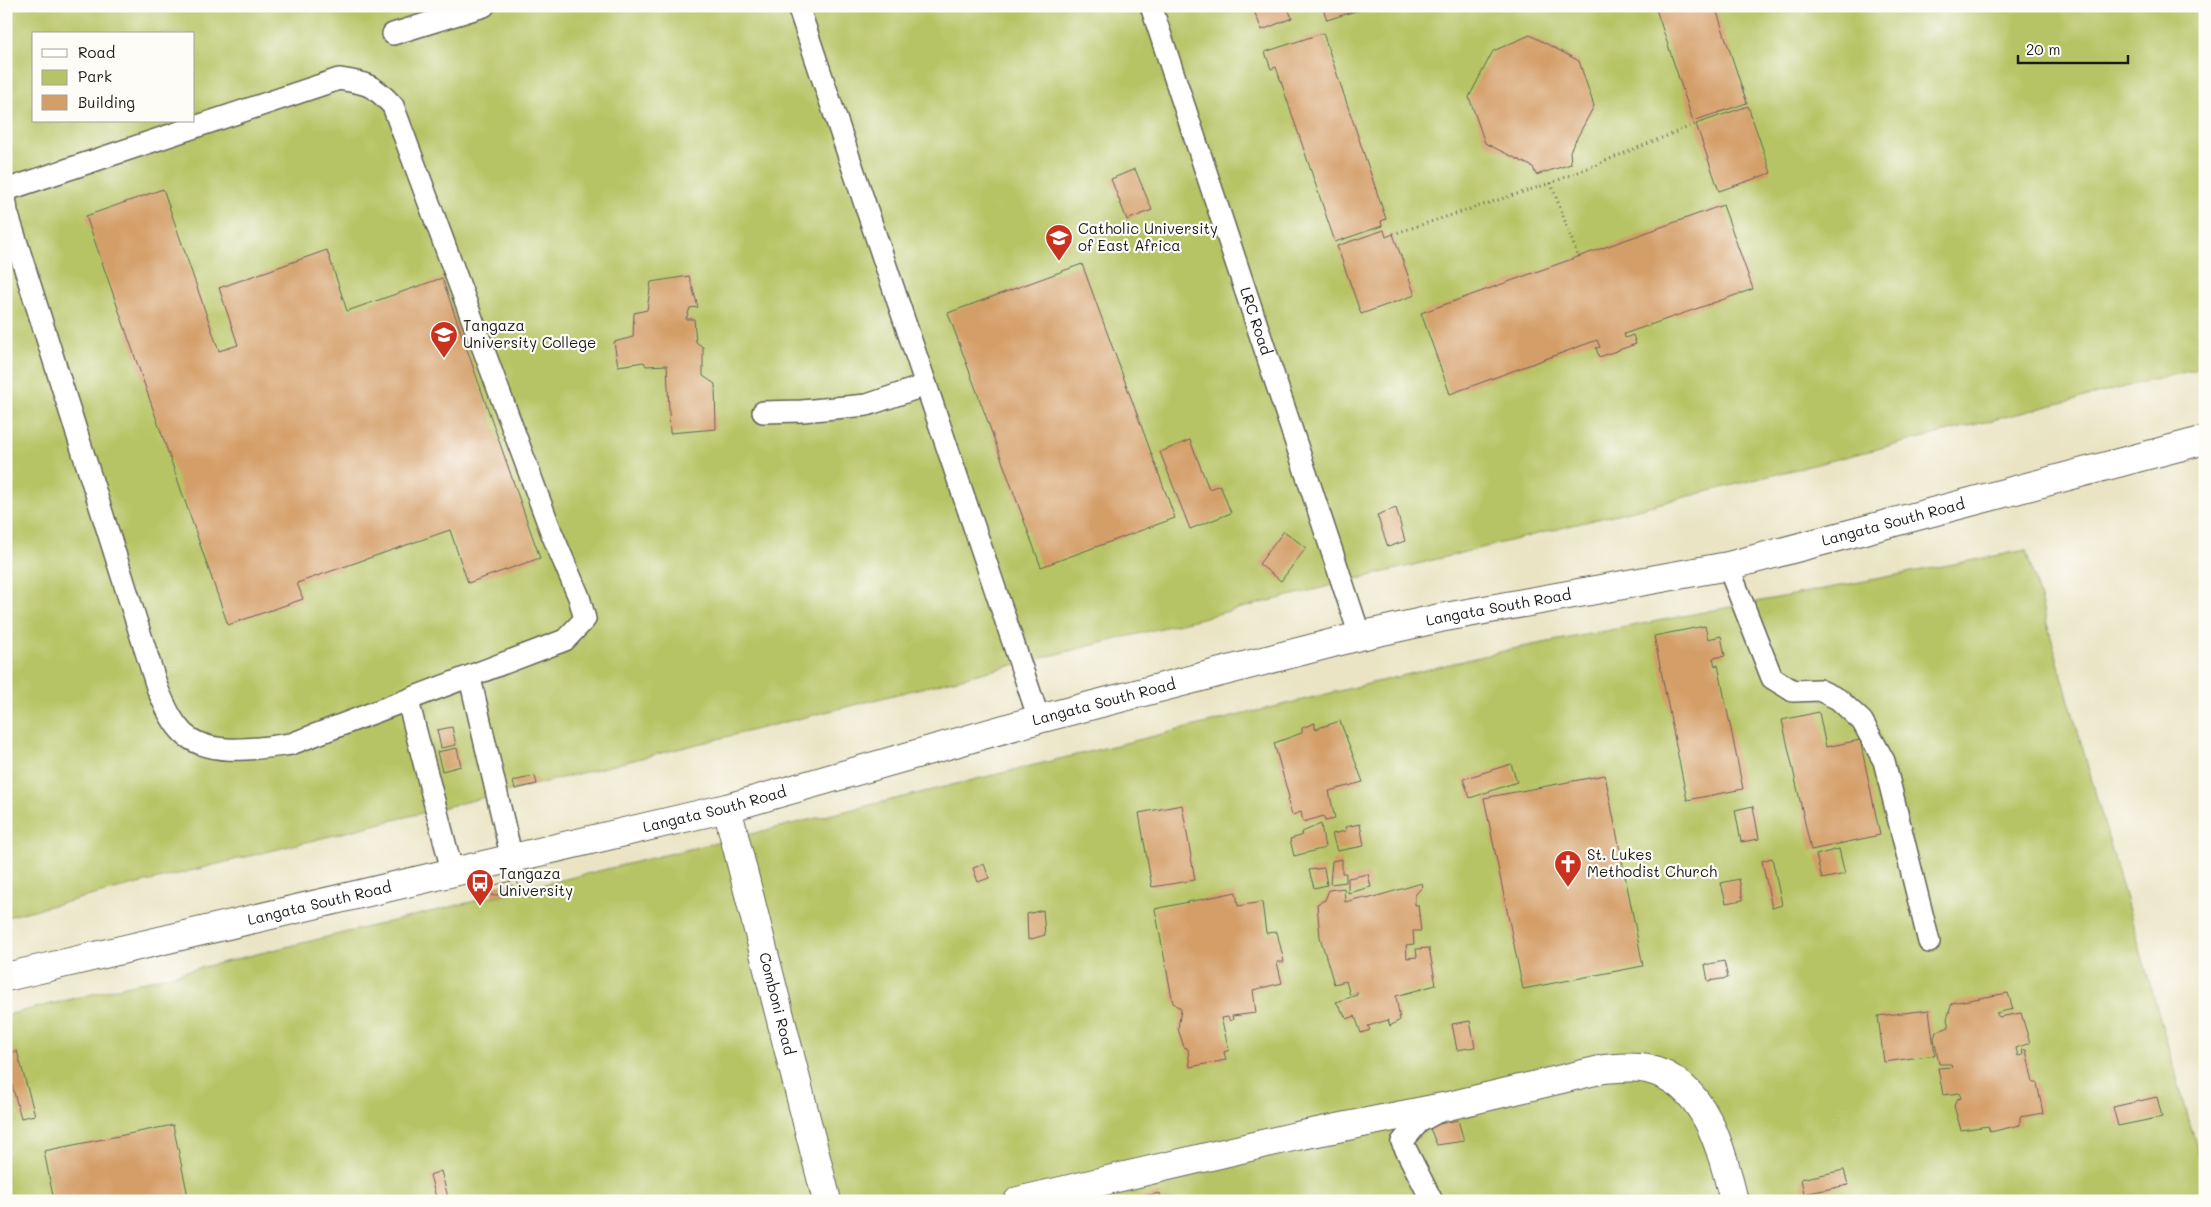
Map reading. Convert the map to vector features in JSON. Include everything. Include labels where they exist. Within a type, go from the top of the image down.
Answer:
[{"type":"street","name":"Langata South Road","points":[[6,977],[453,874],[727,808],[1039,720],[1360,636],[1440,618],[1728,566],[2205,440]]},
{"type":"street","name":"Comboni Road","points":[[727,808],[826,1201]]},
{"type":"street","points":[[1018,1201],[1297,1136],[1448,1106],[1604,1069],[1646,1069],[1666,1076],[1685,1089],[1700,1107],[1721,1151],[1734,1201]]},
{"type":"lane","points":[[393,34],[484,6]]},
{"type":"lane","points":[[798,6],[1039,720]]},
{"type":"lane","name":"LRC Road","points":[[1151,6],[1360,636]]},
{"type":"lane","points":[[6,190],[339,79],[365,82],[377,88],[393,106],[552,534],[579,598],[585,619],[565,640],[470,678],[291,744],[246,750],[211,747],[184,734],[169,714],[158,690],[7,212],[6,203]]},
{"type":"lane","points":[[762,412],[802,411],[867,405],[926,384]]},
{"type":"lane","points":[[1728,566],[1772,678],[1793,691],[1819,690],[1838,699],[1862,720],[1884,761],[1929,942]]},
{"type":"lane","points":[[470,678],[512,859]]},
{"type":"lane","points":[[408,701],[453,874]]},
{"type":"lane","points":[[1432,1201],[1402,1142],[1419,1122],[1448,1106]]},
{"type":"path","points":[[1393,234],[1552,182],[1696,124]]},
{"type":"path","points":[[1552,182],[1578,257]]},
{"type":"green space","points":[[6,6],[2205,6],[2205,367],[6,917]]},
{"type":"green space","points":[[2026,550],[2205,1176],[2205,1201],[6,1201],[6,1015],[1512,649]]},
{"type":"building","points":[[1252,6],[1287,6],[1292,18],[1262,30]]},
{"type":"building","points":[[1322,6],[1368,6],[1368,7],[1327,20]]},
{"type":"building","points":[[1655,6],[1715,6],[1747,103],[1693,121]]},
{"type":"building","points":[[1323,33],[1386,219],[1381,221],[1382,226],[1335,242],[1276,67],[1271,69],[1265,52]]},
{"type":"building","points":[[1530,35],[1579,61],[1594,106],[1570,151],[1571,164],[1536,175],[1533,167],[1485,143],[1469,97],[1493,51]]},
{"type":"building","points":[[1748,106],[1771,173],[1719,191],[1696,124]]},
{"type":"building","points":[[1135,169],[1152,210],[1127,220],[1111,179]]},
{"type":"building","points":[[163,189],[219,351],[238,345],[219,288],[327,250],[347,311],[442,278],[540,558],[468,583],[450,530],[297,583],[303,599],[228,625],[86,216]]},
{"type":"building","points":[[1723,205],[1753,289],[1624,334],[1625,338],[1633,335],[1636,344],[1599,357],[1596,348],[1600,347],[1597,340],[1450,394],[1421,313]]},
{"type":"building","points":[[1384,230],[1386,237],[1393,234],[1415,295],[1361,314],[1337,246]]},
{"type":"building","points":[[1082,264],[1175,518],[1041,567],[948,313]]},
{"type":"building","points":[[689,276],[698,307],[690,308],[686,319],[694,319],[696,342],[703,347],[703,376],[715,384],[716,429],[670,433],[667,365],[646,366],[644,362],[618,366],[614,342],[633,337],[634,313],[647,310],[651,282]]},
{"type":"building","points":[[1190,440],[1209,489],[1220,485],[1231,513],[1190,529],[1160,452]]},
{"type":"building","points":[[1396,508],[1405,541],[1388,547],[1377,515]]},
{"type":"building","points":[[1284,531],[1306,548],[1281,581],[1259,564]]},
{"type":"building","points":[[1705,626],[1708,639],[1721,636],[1725,656],[1713,658],[1715,666],[1718,665],[1743,789],[1687,800],[1654,636]]},
{"type":"building","points":[[1819,712],[1826,747],[1860,740],[1880,835],[1811,850],[1782,720]]},
{"type":"building","points":[[1340,721],[1363,782],[1329,791],[1335,819],[1325,821],[1324,816],[1303,822],[1301,812],[1292,815],[1274,743],[1302,733],[1302,728],[1315,723],[1315,729]]},
{"type":"building","points":[[452,727],[456,745],[441,748],[437,730]]},
{"type":"building","points":[[457,748],[461,766],[442,771],[437,752]]},
{"type":"building","points":[[1511,764],[1517,782],[1470,798],[1463,779]]},
{"type":"building","points":[[1605,775],[1643,966],[1523,989],[1484,798]]},
{"type":"building","points":[[535,776],[537,784],[515,789],[513,781]]},
{"type":"building","points":[[1182,805],[1195,880],[1152,887],[1139,813]]},
{"type":"building","points":[[1753,806],[1759,839],[1741,842],[1735,810]]},
{"type":"building","points":[[1321,824],[1325,848],[1294,856],[1290,839],[1301,836],[1302,832]]},
{"type":"building","points":[[1360,824],[1364,846],[1337,851],[1332,834],[1346,831],[1345,827]]},
{"type":"building","points":[[1839,849],[1845,874],[1822,879],[1816,855]]},
{"type":"building","points":[[1772,858],[1782,905],[1772,908],[1762,861]]},
{"type":"building","points":[[1342,859],[1342,873],[1346,873],[1346,882],[1330,884],[1332,861]]},
{"type":"building","points":[[984,864],[989,878],[978,882],[973,868]]},
{"type":"building","points":[[1324,868],[1327,885],[1314,888],[1309,870]]},
{"type":"building","points":[[1368,874],[1371,887],[1348,893],[1348,878]]},
{"type":"building","points":[[1739,879],[1743,900],[1726,903],[1721,883]]},
{"type":"building","points":[[517,880],[520,890],[492,896],[490,886]]},
{"type":"building","points":[[1422,883],[1423,886],[1415,895],[1415,905],[1418,905],[1421,931],[1413,931],[1414,944],[1406,945],[1407,958],[1417,957],[1416,949],[1429,948],[1436,985],[1396,996],[1400,1020],[1390,1026],[1388,1020],[1368,1026],[1370,1030],[1361,1033],[1355,1016],[1347,1019],[1336,1002],[1357,995],[1357,992],[1350,995],[1346,981],[1334,984],[1320,937],[1317,904],[1325,900],[1329,890],[1344,888],[1345,902],[1364,897],[1367,899]]},
{"type":"building","points":[[1236,892],[1238,906],[1262,902],[1266,933],[1277,932],[1284,962],[1277,962],[1282,983],[1253,990],[1256,1013],[1232,1016],[1233,1019],[1230,1021],[1228,1017],[1221,1018],[1229,1050],[1224,1052],[1226,1060],[1190,1067],[1188,1049],[1184,1047],[1178,1029],[1181,1009],[1173,1003],[1155,909]]},
{"type":"building","points":[[1043,910],[1045,935],[1028,940],[1027,914]]},
{"type":"building","points":[[1724,961],[1728,978],[1708,981],[1705,965]]},
{"type":"building","points":[[2008,993],[2013,1009],[1996,1013],[1999,1017],[2021,1013],[2030,1043],[2016,1048],[2018,1056],[2023,1055],[2022,1050],[2026,1050],[2033,1083],[2037,1083],[2043,1113],[2020,1117],[2020,1125],[1990,1132],[1988,1126],[1961,1130],[1954,1106],[1957,1099],[1961,1098],[1959,1093],[1943,1095],[1938,1068],[1952,1067],[1951,1064],[1939,1064],[1934,1038],[1936,1032],[1949,1027],[1947,1019],[1952,1003]]},
{"type":"building","points":[[1929,1010],[1935,1055],[1884,1062],[1878,1016]]},
{"type":"building","points":[[1470,1021],[1475,1047],[1457,1050],[1452,1024]]},
{"type":"building","points":[[17,1051],[35,1115],[21,1118],[6,1063],[6,1054]]},
{"type":"building","points":[[2157,1097],[2162,1117],[2118,1126],[2113,1107]]},
{"type":"building","points":[[1458,1120],[1464,1141],[1437,1145],[1429,1126]]},
{"type":"building","points":[[173,1125],[189,1201],[54,1201],[44,1151]]},
{"type":"building","points":[[1844,1170],[1848,1185],[1804,1194],[1801,1179]]},
{"type":"building","points":[[441,1171],[449,1201],[437,1201],[430,1175]]},
{"type":"building","points":[[1160,1193],[1161,1201],[1125,1201],[1125,1200]]},
{"type":"place","name":"Catholic University of East Africa","points":[[1059,262]]},
{"type":"place","name":"Tangaza University College","points":[[444,359]]},
{"type":"place","name":"St. Lukes Methodist Church","points":[[1568,888]]},
{"type":"place","name":"Tangaza University","points":[[480,907]]}]
